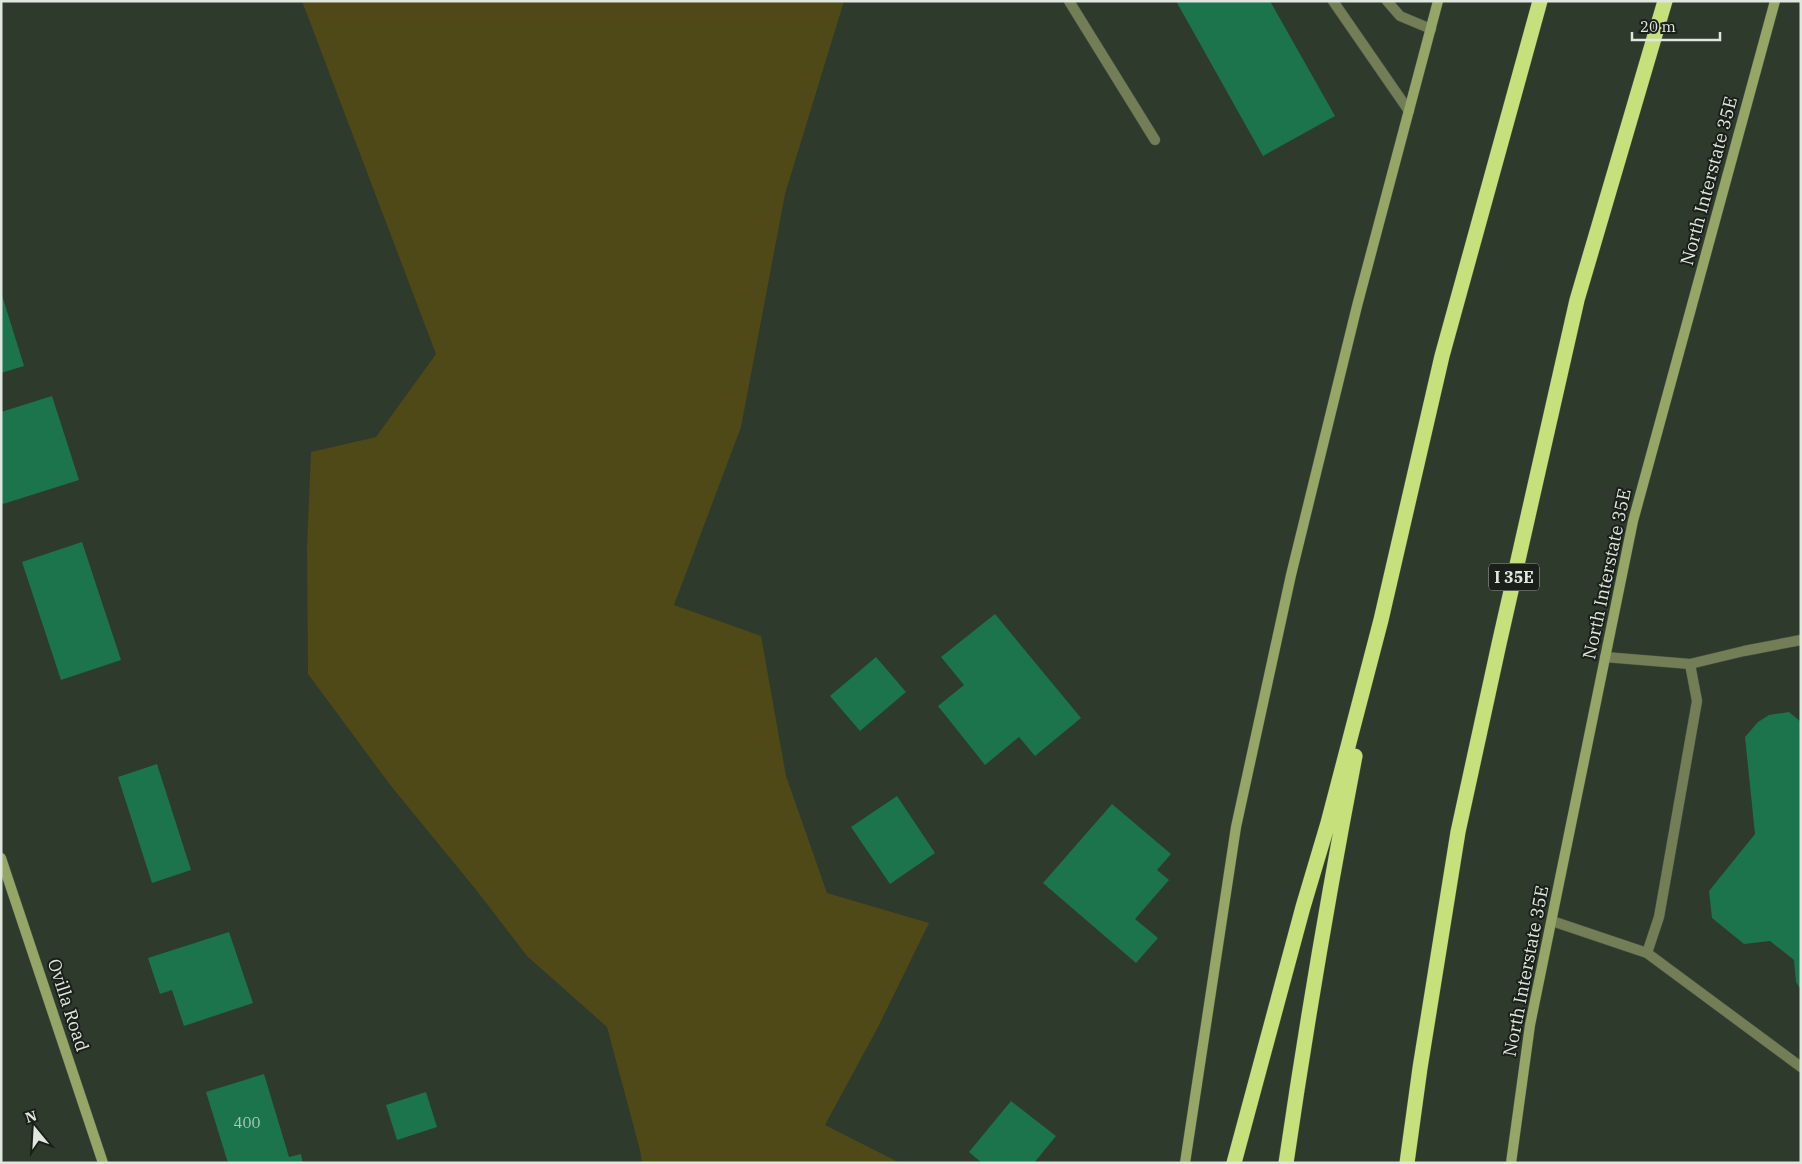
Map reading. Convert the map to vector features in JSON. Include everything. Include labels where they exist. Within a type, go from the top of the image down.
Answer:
[{"type":"highway","points":[[1234,1163],[1303,906],[1328,823],[1381,620],[1442,356],[1540,1]]},
{"type":"highway","name":"I 35E","points":[[1407,1163],[1420,1068],[1458,832],[1493,672],[1576,300],[1665,1]]},
{"type":"highway","points":[[1286,1163],[1305,1035],[1334,865],[1381,620]]},
{"type":"main road","points":[[1185,1163],[1236,827],[1291,575],[1357,306],[1438,1]]},
{"type":"main road","name":"North Interstate 35E","points":[[1511,1163],[1530,1025],[1633,520],[1775,1]]},
{"type":"main road","name":"Ovilla Road","points":[[1,858],[102,1163]]},
{"type":"lane","points":[[1069,1],[1155,140]]},
{"type":"lane","points":[[1333,1],[1409,111]]},
{"type":"lane","points":[[1387,1],[1400,16],[1431,29]]},
{"type":"lane","points":[[1605,657],[1690,664],[1801,640]]},
{"type":"lane","points":[[1647,953],[1658,917],[1697,701],[1690,664]]},
{"type":"lane","points":[[1552,921],[1647,953],[1801,1067]]},
{"type":"shaded area","points":[[302,1],[844,1],[785,194],[741,427],[674,605],[761,636],[786,776],[827,893],[929,923],[878,1027],[825,1125],[900,1163],[642,1163],[607,1027],[527,956],[477,891],[391,786],[308,674],[307,547],[311,452],[376,437],[436,354]]},
{"type":"building","points":[[1176,1],[1270,1],[1335,116],[1263,156]]},
{"type":"building","points":[[1,292],[24,366],[1,373]]},
{"type":"building","points":[[52,396],[79,480],[3,504],[1,500],[1,412]]},
{"type":"building","points":[[82,542],[121,660],[61,680],[22,562]]},
{"type":"building","points":[[995,614],[1081,718],[1035,756],[1019,737],[985,765],[938,706],[964,685],[941,657]]},
{"type":"building","points":[[876,657],[906,692],[860,731],[830,696]]},
{"type":"building","points":[[1789,712],[1801,722],[1801,990],[1796,982],[1794,960],[1770,941],[1744,944],[1712,918],[1709,891],[1755,834],[1745,737],[1758,722],[1769,715]]},
{"type":"building","points":[[157,764],[191,870],[152,883],[118,777]]},
{"type":"building","points":[[897,796],[935,853],[890,884],[851,827]]},
{"type":"building","points":[[1112,804],[1171,854],[1157,870],[1169,880],[1135,919],[1158,938],[1136,963],[1043,883]]},
{"type":"building","points":[[229,932],[253,1003],[184,1026],[172,990],[160,994],[148,958]]},
{"type":"building","points":[[264,1074],[289,1157],[301,1154],[303,1163],[228,1163],[206,1092]]},
{"type":"building","points":[[426,1092],[437,1127],[397,1140],[386,1105]]},
{"type":"building","points":[[1011,1101],[1056,1136],[1034,1163],[982,1163],[969,1152]]}]
